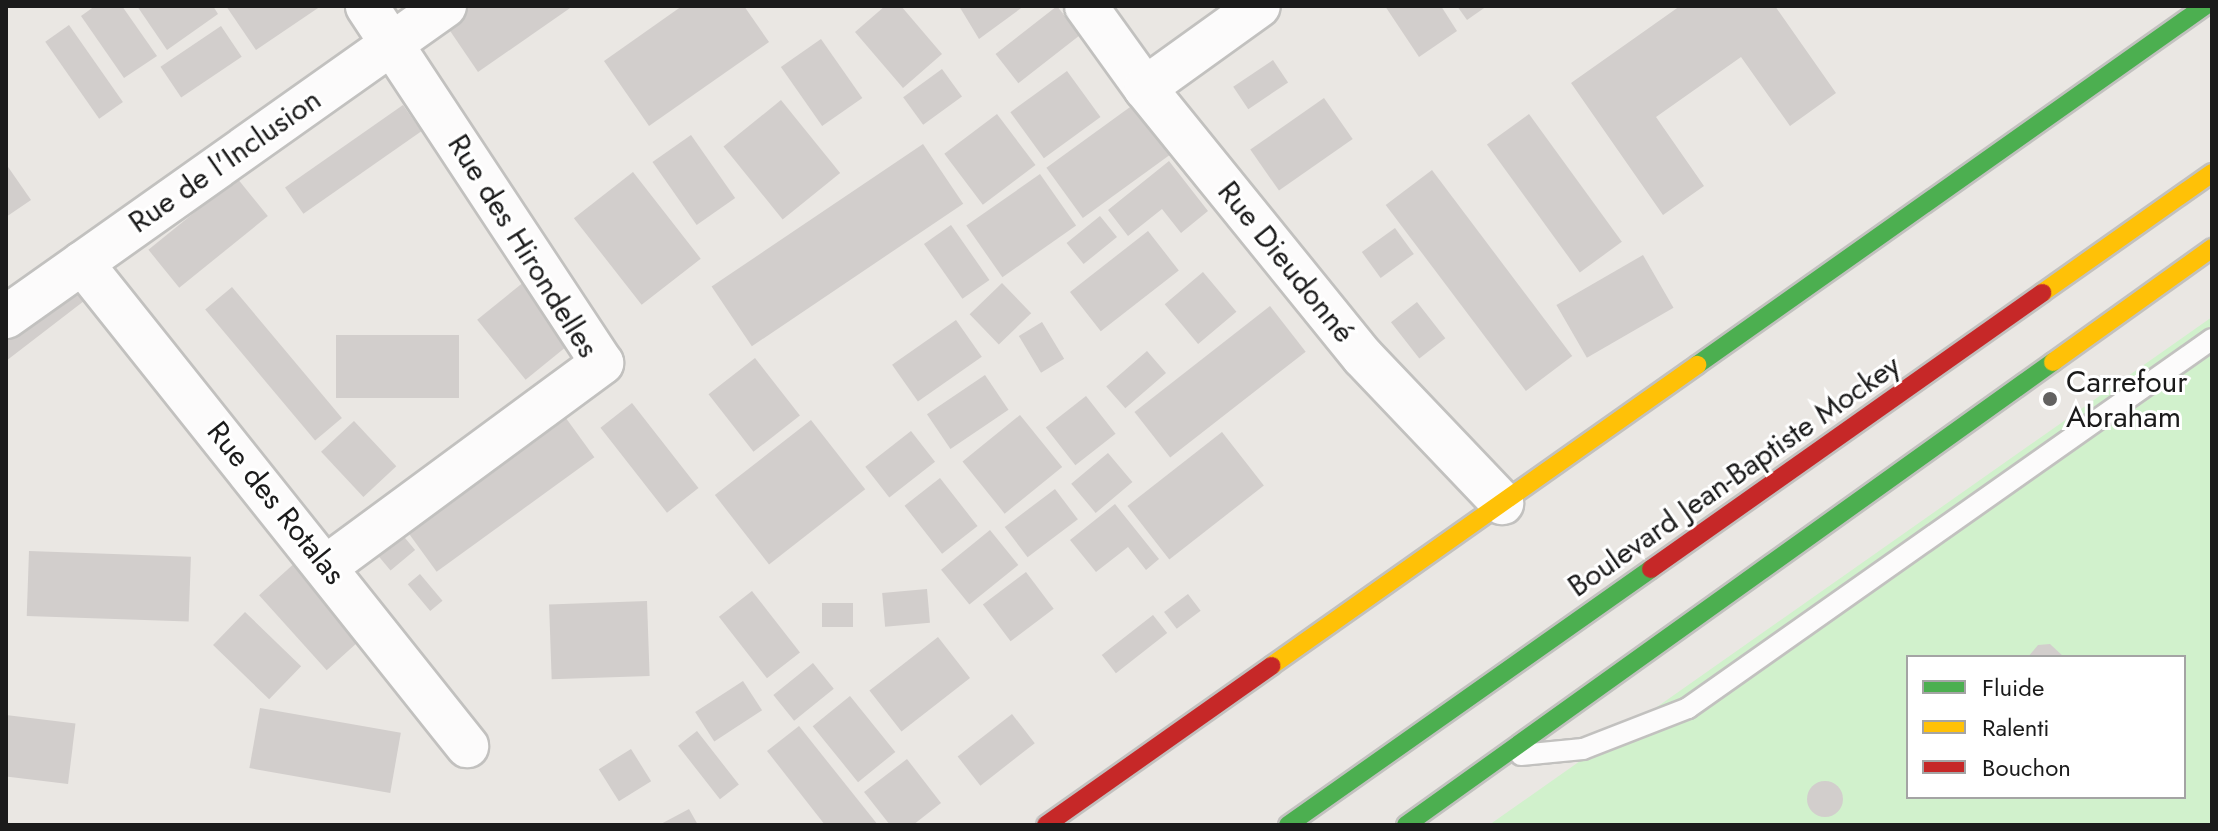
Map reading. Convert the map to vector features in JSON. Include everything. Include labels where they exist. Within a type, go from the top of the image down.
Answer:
[{"type":"main road","points":[[1046,825],[2205,6]]},
{"type":"main road","name":"Boulevard Jean-Baptiste Mockey","points":[[1288,825],[2212,173]]},
{"type":"main road","points":[[1406,825],[2212,248]]},
{"type":"street","name":"Rue des Hirondelles","points":[[327,566],[602,363],[367,6]]},
{"type":"street","name":"Rue de l'Inclusion","points":[[6,317],[445,6]]},
{"type":"street","name":"Rue Dieudonné","points":[[1086,6],[1145,88],[1363,357],[1502,503]]},
{"type":"street","points":[[1145,88],[1259,6]]},
{"type":"street","name":"Rue des Rotalas","points":[[82,263],[327,566],[467,746]]},
{"type":"lane","points":[[1504,757],[1583,749],[1688,708],[2212,339]]},
{"type":"lane","points":[[1084,825],[1108,781]]},
{"type":"green space","points":[[2212,317],[2212,825],[1489,825]]},
{"type":"building","points":[[95,6],[122,6],[157,56],[124,78],[81,16]]},
{"type":"building","points":[[137,6],[213,6],[218,14],[167,50]]},
{"type":"building","points":[[226,6],[321,6],[256,50]]},
{"type":"building","points":[[468,6],[573,6],[478,72],[444,22]]},
{"type":"building","points":[[682,6],[744,6],[769,42],[649,126],[604,61]]},
{"type":"building","points":[[885,6],[901,6],[942,54],[903,88],[855,32]]},
{"type":"building","points":[[959,6],[1024,6],[979,39]]},
{"type":"building","points":[[1057,6],[1080,35],[1018,83],[996,54]]},
{"type":"building","points":[[1385,6],[1441,6],[1457,31],[1419,57]]},
{"type":"building","points":[[1457,6],[1487,6],[1467,20]]},
{"type":"building","points":[[1680,6],[1775,6],[1836,93],[1790,126],[1741,57],[1656,117],[1704,186],[1663,215],[1571,83]]},
{"type":"building","points":[[69,25],[123,102],[99,119],[45,42]]},
{"type":"building","points":[[221,26],[242,57],[181,97],[160,67]]},
{"type":"building","points":[[821,39],[862,98],[822,126],[781,67]]},
{"type":"building","points":[[1273,60],[1288,82],[1248,109],[1233,87]]},
{"type":"building","points":[[942,69],[962,97],[923,125],[903,97]]},
{"type":"building","points":[[1067,71],[1101,117],[1044,158],[1010,112]]},
{"type":"building","points":[[1324,98],[1353,139],[1279,191],[1250,150]]},
{"type":"building","points":[[781,100],[840,173],[783,220],[723,147]]},
{"type":"building","points":[[1137,102],[1173,152],[1083,218],[1046,168]]},
{"type":"building","points":[[403,105],[421,131],[303,214],[285,188]]},
{"type":"building","points":[[997,114],[1036,165],[983,205],[944,154]]},
{"type":"building","points":[[1529,114],[1622,242],[1580,272],[1487,145]]},
{"type":"building","points":[[691,135],[735,198],[697,225],[652,162]]},
{"type":"building","points":[[923,144],[963,204],[752,346],[712,287]]},
{"type":"building","points":[[1169,161],[1208,211],[1181,233],[1162,209],[1128,236],[1108,210]]},
{"type":"building","points":[[6,164],[31,200],[6,217]]},
{"type":"building","points":[[1432,170],[1572,356],[1526,391],[1386,205]]},
{"type":"building","points":[[633,172],[701,259],[642,305],[574,218]]},
{"type":"building","points":[[1040,174],[1076,226],[1002,277],[966,226]]},
{"type":"building","points":[[237,178],[268,216],[179,288],[148,250]]},
{"type":"building","points":[[1100,216],[1117,237],[1084,264],[1067,243]]},
{"type":"building","points":[[951,225],[989,280],[962,299],[924,244]]},
{"type":"building","points":[[1395,228],[1414,254],[1381,278],[1362,252]]},
{"type":"building","points":[[1148,231],[1179,270],[1101,331],[1070,292]]},
{"type":"building","points":[[1643,255],[1674,308],[1587,358],[1556,305]]},
{"type":"building","points":[[1203,272],[1236,312],[1198,344],[1165,304]]},
{"type":"building","points":[[530,277],[578,337],[526,380],[477,320]]},
{"type":"building","points":[[68,279],[84,301],[6,361],[6,327]]},
{"type":"building","points":[[1002,283],[1031,313],[999,344],[970,314]]},
{"type":"building","points":[[232,287],[342,418],[315,440],[205,309]]},
{"type":"building","points":[[1417,302],[1445,338],[1419,359],[1391,322]]},
{"type":"building","points":[[1270,306],[1306,352],[1170,458],[1134,412]]},
{"type":"building","points":[[956,320],[982,357],[918,402],[892,365]]},
{"type":"building","points":[[1042,322],[1064,359],[1041,373],[1019,336]]},
{"type":"building","points":[[336,335],[459,335],[459,398],[336,398]]},
{"type":"building","points":[[1147,351],[1166,373],[1125,408],[1106,386]]},
{"type":"building","points":[[755,358],[800,416],[753,452],[709,394]]},
{"type":"building","points":[[985,375],[1008,410],[950,449],[927,414]]},
{"type":"building","points":[[1086,396],[1116,434],[1075,465],[1046,427]]},
{"type":"building","points":[[555,403],[594,457],[437,572],[397,518]]},
{"type":"building","points":[[632,403],[698,488],[667,513],[600,428]]},
{"type":"building","points":[[1020,415],[1062,467],[1005,514],[962,462]]},
{"type":"building","points":[[811,420],[865,489],[769,564],[715,495]]},
{"type":"building","points":[[354,421],[396,466],[363,497],[321,452]]},
{"type":"building","points":[[911,431],[935,462],[889,497],[865,467]]},
{"type":"building","points":[[1222,432],[1264,486],[1169,559],[1127,506]]},
{"type":"building","points":[[1108,453],[1132,482],[1096,513],[1071,484]]},
{"type":"building","points":[[940,478],[978,526],[942,554],[905,506]]},
{"type":"building","points":[[1055,489],[1078,519],[1028,557],[1005,527]]},
{"type":"building","points":[[1115,504],[1159,559],[1146,570],[1128,547],[1096,572],[1070,540]]},
{"type":"building","points":[[390,520],[415,550],[391,570],[365,541]]},
{"type":"building","points":[[990,530],[1018,565],[969,605],[941,570]]},
{"type":"building","points":[[29,551],[191,557],[189,622],[27,616]]},
{"type":"building","points":[[297,561],[365,636],[327,670],[259,595]]},
{"type":"building","points":[[1026,572],[1054,609],[1011,641],[983,604]]},
{"type":"building","points":[[420,574],[442,601],[430,611],[408,584]]},
{"type":"building","points":[[927,589],[930,623],[885,627],[882,593]]},
{"type":"building","points":[[752,591],[800,652],[767,678],[719,617]]},
{"type":"building","points":[[1188,594],[1201,611],[1177,629],[1164,612]]},
{"type":"building","points":[[647,601],[650,676],[552,679],[549,604]]},
{"type":"building","points":[[822,603],[853,603],[853,627],[822,627]]},
{"type":"building","points":[[245,612],[301,666],[269,699],[213,645]]},
{"type":"building","points":[[1153,615],[1167,633],[1116,673],[1102,655]]},
{"type":"building","points":[[938,637],[970,678],[901,732],[869,691]]},
{"type":"building","points":[[2050,644],[2062,655],[2030,655],[2038,645]]},
{"type":"building","points":[[813,663],[834,689],[794,721],[773,695]]},
{"type":"building","points":[[743,681],[762,710],[714,741],[695,712]]},
{"type":"building","points":[[850,696],[895,752],[858,782],[813,726]]},
{"type":"building","points":[[260,708],[401,733],[390,793],[249,768]]},
{"type":"building","points":[[1012,714],[1035,743],[980,786],[958,756]]},
{"type":"building","points":[[6,715],[75,724],[68,784],[6,776]]},
{"type":"building","points":[[799,726],[878,825],[825,825],[767,751]]},
{"type":"building","points":[[697,731],[739,785],[720,799],[678,746]]},
{"type":"building","points":[[631,749],[651,781],[619,801],[599,769]]},
{"type":"building","points":[[907,759],[941,803],[913,825],[890,825],[864,792]]},
{"type":"building","points":[[1825,781],[1838,786],[1843,799],[1838,812],[1825,817],[1812,812],[1807,799],[1812,786]]},
{"type":"building","points":[[689,809],[698,825],[659,825]]},
{"type":"traffic: fast","points":[[1697,365],[2205,6]]},
{"type":"traffic: fast","points":[[1406,825],[2053,362]]},
{"type":"traffic: fast","points":[[1288,825],[1651,569]]},
{"type":"traffic: slow","points":[[2042,293],[2212,173]]},
{"type":"traffic: slow","points":[[2053,362],[2212,248]]},
{"type":"traffic: slow","points":[[1271,666],[1697,365]]},
{"type":"traffic: jam","points":[[1651,569],[2042,293]]},
{"type":"traffic: jam","points":[[1046,825],[1271,666]]},
{"type":"place","name":"Carrefour Abraham","points":[[2050,399]]}]
